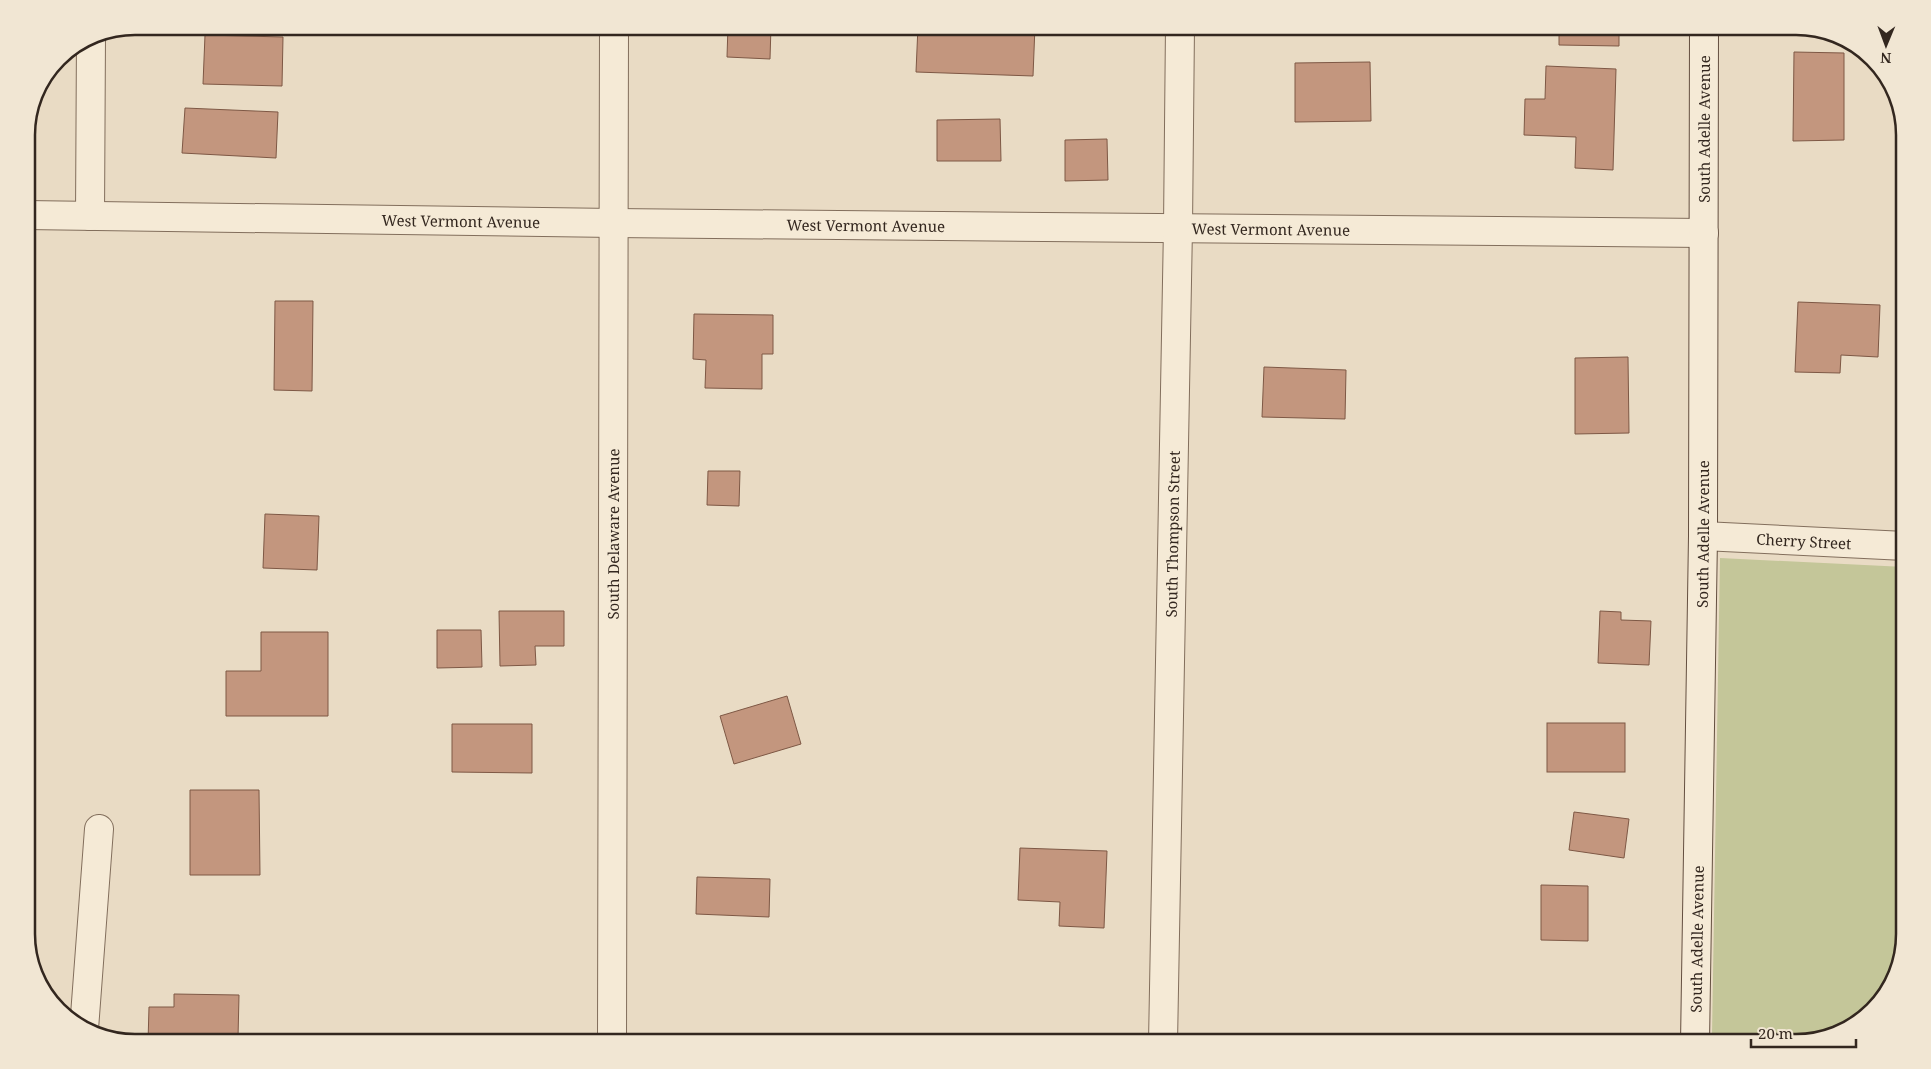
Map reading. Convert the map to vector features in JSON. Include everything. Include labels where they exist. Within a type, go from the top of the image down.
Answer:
[{"type":"street","name":"South Delaware Avenue","points":[[612,1034],[614,35]]},
{"type":"street","name":"South Thompson Street","points":[[1163,1034],[1180,35]]},
{"type":"street","name":"South Adelle Avenue","points":[[1695,1034],[1702,536],[1704,35]]},
{"type":"street","points":[[90,216],[91,45]]},
{"type":"street","name":"West Vermont Avenue","points":[[35,215],[614,223],[1704,233]]},
{"type":"street","name":"Cherry Street","points":[[1702,536],[1896,546]]},
{"type":"street","points":[[85,1021],[99,829]]},
{"type":"green space","points":[[1720,558],[1896,567],[1896,934],[1893,960],[1883,984],[1867,1005],[1846,1021],[1822,1031],[1796,1034],[1712,1034]]},
{"type":"building","points":[[205,35],[283,37],[282,86],[203,84]]},
{"type":"building","points":[[728,35],[771,35],[770,59],[727,57]]},
{"type":"building","points":[[918,35],[1035,35],[1033,76],[916,72]]},
{"type":"building","points":[[1559,35],[1619,35],[1619,46],[1559,45]]},
{"type":"building","points":[[1794,52],[1844,53],[1844,140],[1793,141]]},
{"type":"building","points":[[1370,62],[1371,121],[1295,122],[1295,63]]},
{"type":"building","points":[[1546,66],[1616,69],[1613,170],[1575,168],[1576,137],[1524,135],[1525,99],[1545,99]]},
{"type":"building","points":[[185,108],[278,112],[276,158],[182,153]]},
{"type":"building","points":[[1000,119],[1001,161],[937,161],[937,120]]},
{"type":"building","points":[[1107,139],[1108,180],[1065,181],[1065,140]]},
{"type":"building","points":[[275,301],[313,301],[312,391],[274,390]]},
{"type":"building","points":[[1798,302],[1880,305],[1878,357],[1841,355],[1840,373],[1795,372]]},
{"type":"building","points":[[694,314],[773,315],[773,354],[762,354],[762,389],[705,388],[706,360],[693,359]]},
{"type":"building","points":[[1628,357],[1629,433],[1575,434],[1575,358]]},
{"type":"building","points":[[1264,367],[1346,370],[1345,419],[1262,417]]},
{"type":"building","points":[[708,471],[740,471],[739,506],[707,505]]},
{"type":"building","points":[[265,514],[319,516],[317,570],[263,568]]},
{"type":"building","points":[[499,611],[564,611],[564,646],[535,646],[536,665],[500,666]]},
{"type":"building","points":[[1600,611],[1621,612],[1621,620],[1651,621],[1649,665],[1598,663]]},
{"type":"building","points":[[437,630],[481,630],[482,667],[437,668]]},
{"type":"building","points":[[261,632],[328,632],[328,716],[226,716],[226,671],[261,671]]},
{"type":"building","points":[[787,696],[801,744],[734,764],[720,716]]},
{"type":"building","points":[[1547,723],[1625,723],[1625,772],[1547,772]]},
{"type":"building","points":[[452,724],[532,724],[532,773],[452,772]]},
{"type":"building","points":[[190,790],[259,790],[260,875],[190,875]]},
{"type":"building","points":[[1574,812],[1629,819],[1624,858],[1569,850]]},
{"type":"building","points":[[1020,848],[1107,851],[1104,928],[1059,926],[1060,902],[1018,900]]},
{"type":"building","points":[[697,877],[770,879],[769,917],[696,914]]},
{"type":"building","points":[[1541,885],[1588,886],[1588,941],[1541,940]]},
{"type":"building","points":[[174,994],[239,995],[238,1034],[148,1034],[149,1007],[174,1007]]}]
